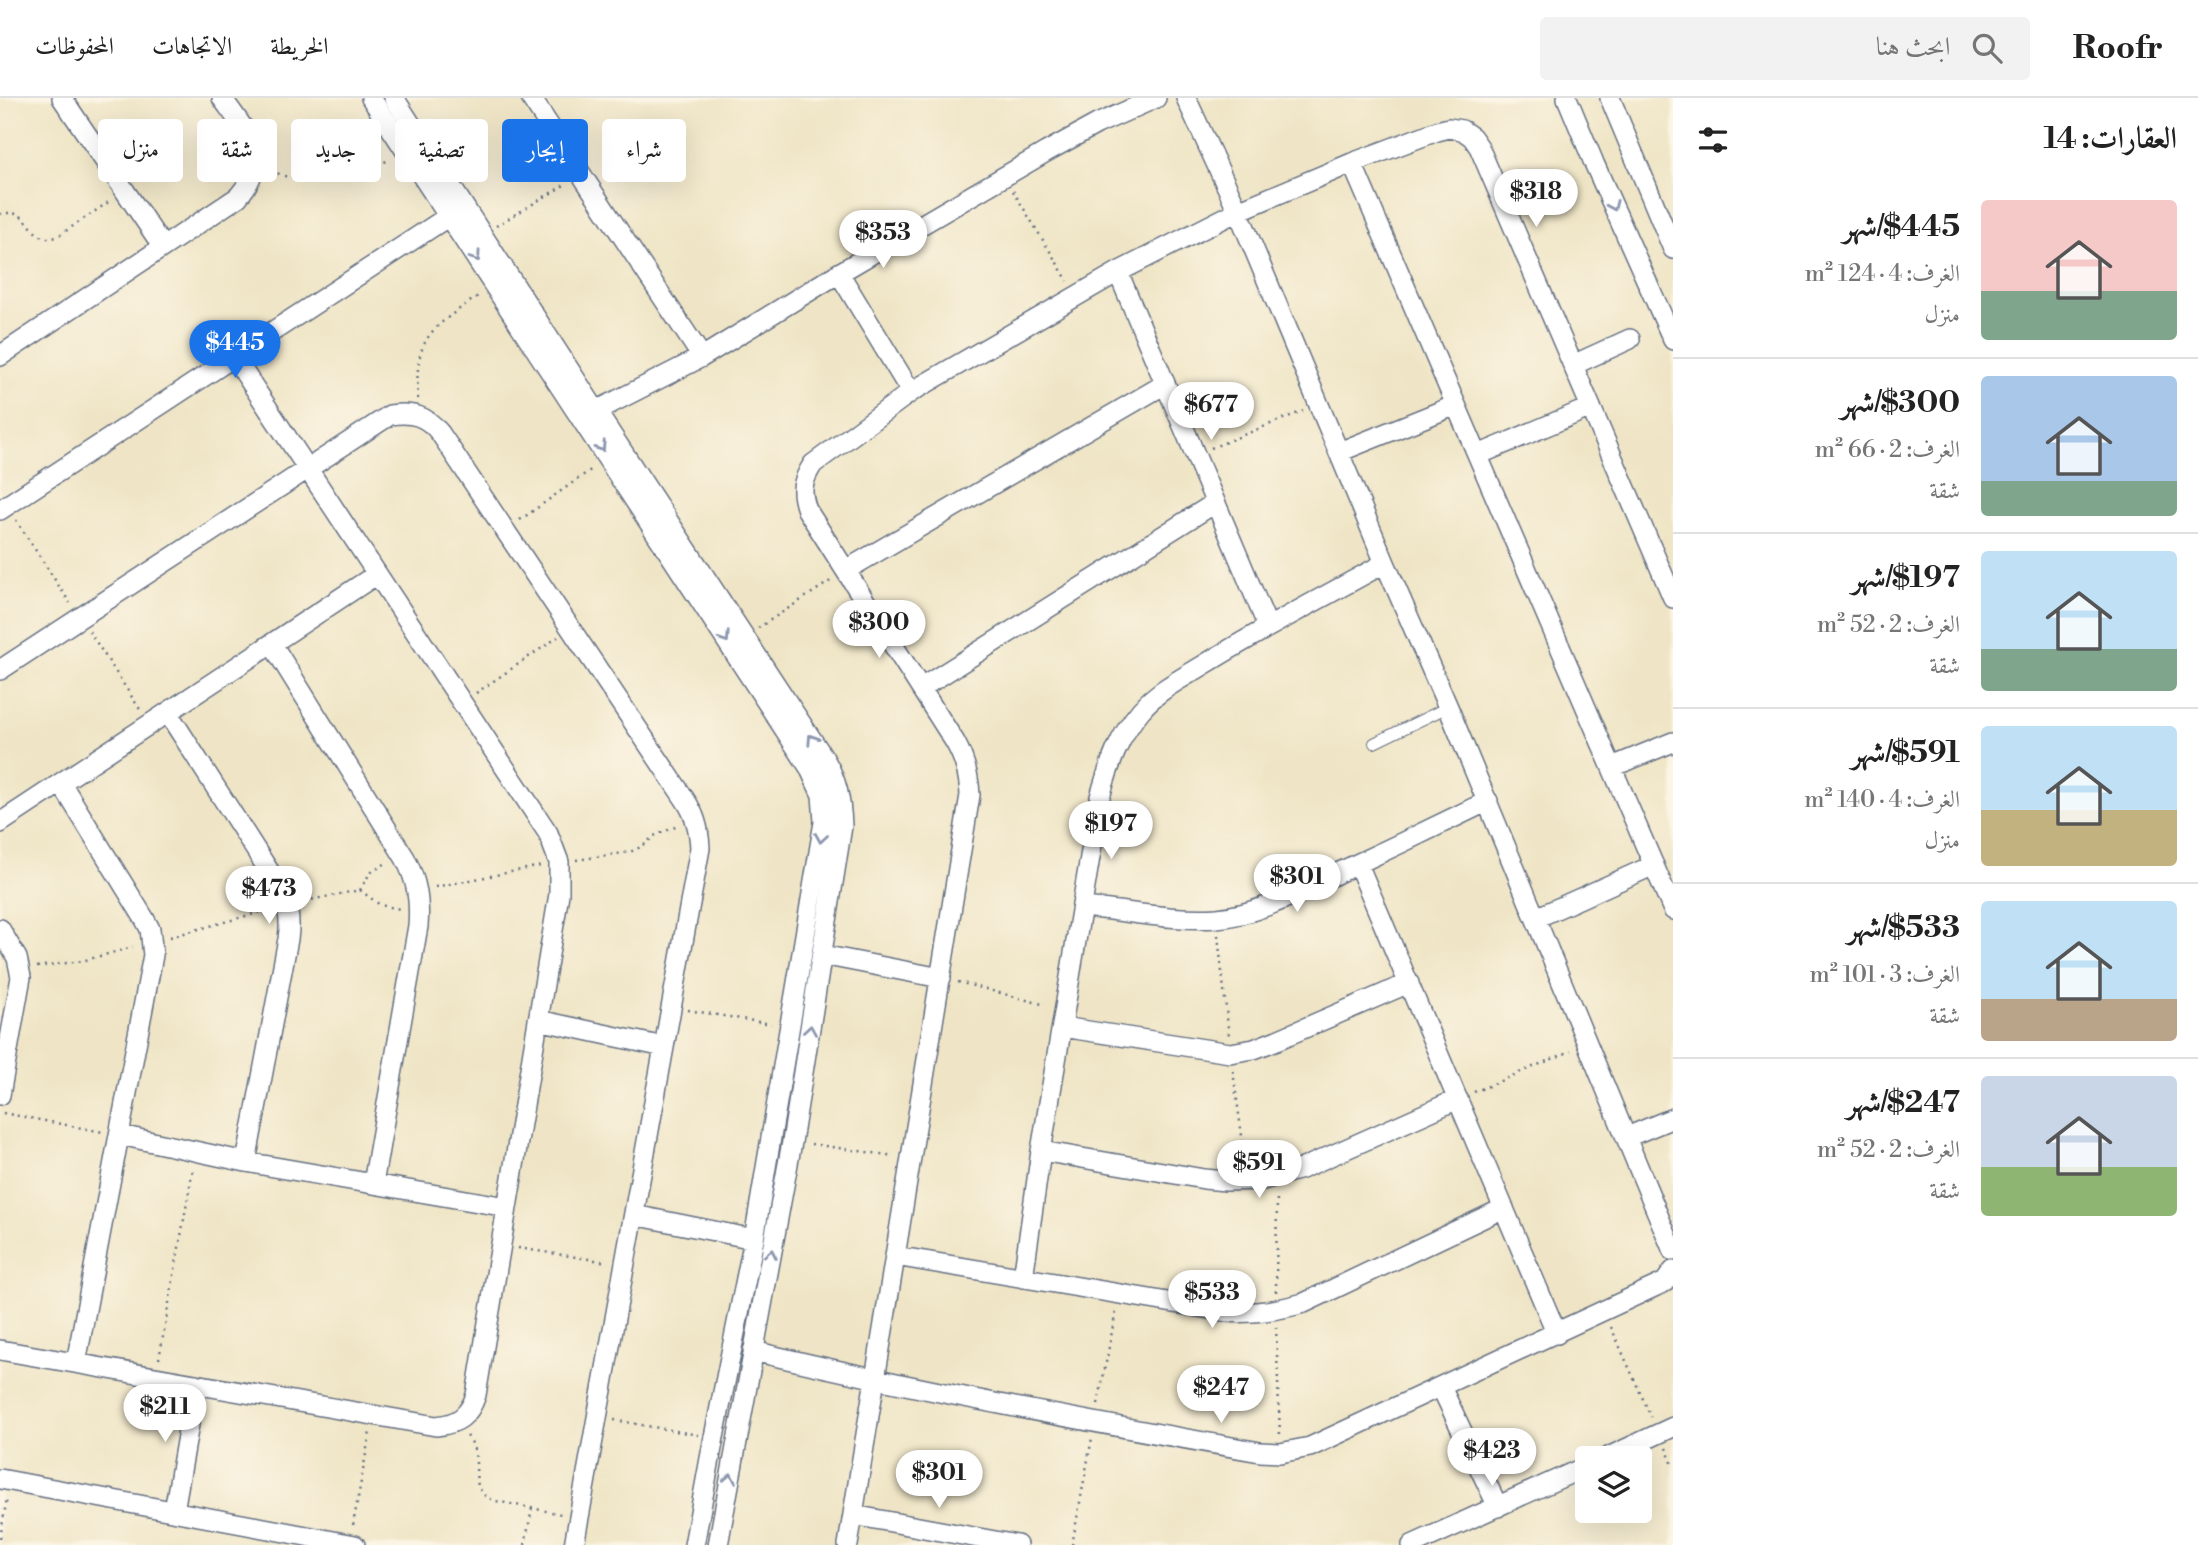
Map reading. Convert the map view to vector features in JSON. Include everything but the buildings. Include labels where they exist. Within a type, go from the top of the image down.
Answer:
[{"type":"street","points":[[62,98],[163,247]]},
{"type":"street","points":[[222,98],[237,119]]},
{"type":"street","points":[[371,98],[395,126]]},
{"type":"street","points":[[394,98],[400,119]]},
{"type":"street","points":[[531,98],[544,119]]},
{"type":"street","points":[[596,411],[702,357],[839,273],[1097,124],[1156,98]]},
{"type":"street","points":[[1186,98],[1238,211],[1448,707],[1673,1251]]},
{"type":"street","points":[[1567,98],[1673,340]]},
{"type":"street","points":[[1610,98],[1673,249]]},
{"type":"street","points":[[848,1545],[969,812],[969,776],[964,758],[807,510],[802,495],[804,478],[813,464],[911,392],[1118,272],[1238,211],[1352,163],[1449,128],[1462,130],[1472,137],[1479,147],[1673,598]]},
{"type":"street","points":[[1352,163],[1673,910]]},
{"type":"street","points":[[0,356],[238,197],[250,182]]},
{"type":"street","points":[[430,182],[449,216],[809,767],[822,795],[824,822],[754,1239],[694,1545]]},
{"type":"street","points":[[441,182],[483,234],[824,758],[837,784],[842,826],[803,1078],[718,1545]]},
{"type":"street","points":[[585,182],[702,357]]},
{"type":"street","points":[[0,510],[449,216]]},
{"type":"street","points":[[1118,272],[1268,627]]},
{"type":"street","points":[[839,273],[911,392]]},
{"type":"street","points":[[1573,365],[1630,339]]},
{"type":"street","points":[[0,1350],[436,1426],[450,1425],[462,1419],[471,1408],[476,1395],[559,894],[559,862],[548,833],[234,357]]},
{"type":"street","points":[[846,570],[1165,384]]},
{"type":"street","points":[[1339,452],[1456,405]]},
{"type":"street","points":[[1478,455],[1591,407]]},
{"type":"street","points":[[0,670],[390,415],[418,415],[431,421],[440,433],[684,798],[696,820],[700,848],[574,1545]]},
{"type":"street","points":[[921,688],[1215,503]]},
{"type":"street","points":[[1023,1278],[1041,1150],[1100,797],[1108,768],[1122,736],[1142,708],[1170,686],[1268,627],[1385,563]]},
{"type":"street","points":[[0,823],[377,574]]},
{"type":"street","points":[[272,644],[405,858],[418,891],[420,908],[373,1184]]},
{"type":"street","points":[[168,713],[278,885],[287,904],[288,939],[246,1162]]},
{"type":"street","points":[[1612,767],[1673,742]]},
{"type":"street","points":[[61,783],[144,918],[153,942],[152,967],[76,1363]]},
{"type":"street","points":[[1083,907],[1188,918],[1238,915],[1359,864],[1488,802]]},
{"type":"street","points":[[1359,864],[1557,1334]]},
{"type":"street","points":[[1536,918],[1654,865]]},
{"type":"street","points":[[0,929],[13,949],[20,967],[20,987],[1,1088]]},
{"type":"street","points":[[822,955],[941,978]]},
{"type":"street","points":[[1064,1019],[1230,1053],[1266,1045],[1409,983]]},
{"type":"street","points":[[538,1020],[664,1047]]},
{"type":"street","points":[[781,1076],[803,1078]]},
{"type":"street","points":[[1041,1150],[1204,1179],[1262,1180],[1301,1169],[1458,1099]]},
{"type":"street","points":[[1627,1137],[1673,1118]]},
{"type":"street","points":[[120,1135],[246,1162],[507,1207]]},
{"type":"street","points":[[895,1256],[1252,1314],[1304,1303],[1504,1208]]},
{"type":"street","points":[[634,1215],[754,1239]]},
{"type":"street","points":[[753,1351],[875,1380],[1095,1423],[1260,1452],[1280,1453],[1310,1447],[1557,1334],[1665,1282],[1672,1275]]},
{"type":"street","points":[[174,1511],[196,1384]]},
{"type":"street","points":[[1441,1387],[1498,1507]]},
{"type":"street","points":[[1632,1446],[1666,1430]]},
{"type":"street","points":[[1412,1545],[1575,1472]]},
{"type":"street","points":[[5,1480],[352,1545]]},
{"type":"street","points":[[853,1515],[1017,1545]]},
{"type":"lane","points":[[1374,743],[1448,707]]},
{"type":"path","points":[[277,173],[310,180],[355,178],[395,144]]},
{"type":"path","points":[[1004,176],[1077,296]]},
{"type":"path","points":[[483,234],[568,182]]},
{"type":"path","points":[[0,214],[14,212],[21,215],[35,232],[49,239],[57,237],[125,191]]},
{"type":"path","points":[[418,415],[418,361],[424,343],[434,327],[495,284]]},
{"type":"path","points":[[1195,454],[1319,405]]},
{"type":"path","points":[[506,530],[608,458]]},
{"type":"path","points":[[744,636],[846,570]]},
{"type":"path","points":[[462,702],[571,628]]},
{"type":"path","points":[[360,890],[364,881],[378,867],[405,858]]},
{"type":"path","points":[[20,967],[82,961],[287,904],[360,890],[380,905],[420,908]]},
{"type":"path","points":[[941,978],[1064,1019]]},
{"type":"path","points":[[671,1007],[790,1027]]},
{"type":"path","points":[[1458,1099],[1588,1044]]},
{"type":"path","points":[[0,1112],[120,1135]]},
{"type":"path","points":[[792,1142],[912,1159]]},
{"type":"path","points":[[156,1377],[197,1152]]},
{"type":"path","points":[[500,1245],[625,1264]]},
{"type":"path","points":[[1603,1311],[1666,1430],[1673,1465]]},
{"type":"path","points":[[352,1545],[373,1415]]},
{"type":"path","points":[[597,1417],[714,1437]]},
{"type":"path","points":[[450,1425],[461,1430],[471,1440],[476,1452],[476,1483],[487,1498],[579,1517]]},
{"type":"path","points":[[0,1538],[5,1480]]},
{"type":"path","points":[[525,1545],[532,1508]]}]
